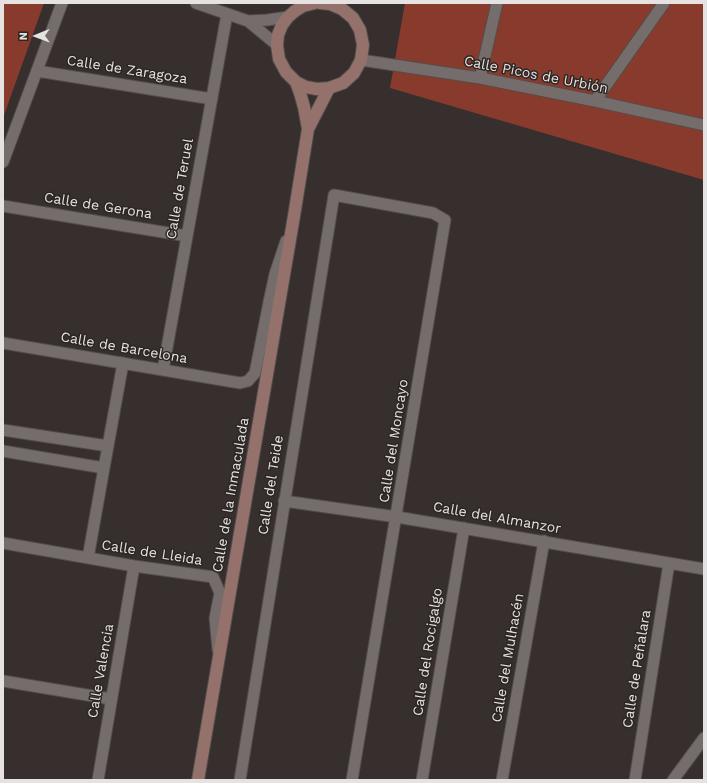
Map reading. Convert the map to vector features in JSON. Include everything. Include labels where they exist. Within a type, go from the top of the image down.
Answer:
[{"type":"street","points":[[3,162],[62,3]]},
{"type":"street","points":[[196,3],[223,9],[248,21],[277,46]]},
{"type":"street","points":[[315,3],[304,5],[288,17],[282,25],[278,35],[277,46],[279,59],[286,72],[296,82],[306,87],[317,89],[329,88],[343,83],[354,73],[361,60],[363,45],[360,30],[346,3]]},
{"type":"street","points":[[320,3],[330,4],[342,9],[353,18]]},
{"type":"street","points":[[480,78],[497,3]]},
{"type":"street","points":[[595,101],[664,3]]},
{"type":"street","name":"Calle de Teruel","points":[[163,370],[212,99],[223,9]]},
{"type":"street","points":[[248,21],[288,17]]},
{"type":"street","name":"Calle Picos de Urbión","points":[[361,60],[480,78],[704,125]]},
{"type":"street","name":"Calle de Zaragoza","points":[[37,71],[212,99]]},
{"type":"street","name":"Calle de la Inmaculada","points":[[296,82],[304,107],[308,129]]},
{"type":"street","name":"Calle de la Inmaculada","points":[[198,780],[308,129],[329,88]]},
{"type":"street","name":"Calle del Teide","points":[[240,780],[334,195]]},
{"type":"street","name":"Calle del Moncayo","points":[[334,195],[433,213],[446,220],[352,780]]},
{"type":"street","name":"Calle de Gerona","points":[[3,206],[187,236]]},
{"type":"street","name":"Calle de la Inmaculada","points":[[240,383],[248,381],[255,373],[275,274],[294,216]]},
{"type":"street","name":"Calle de Barcelona","points":[[3,343],[240,383]]},
{"type":"street","points":[[88,558],[123,363]]},
{"type":"street","points":[[3,430],[108,446]]},
{"type":"street","points":[[3,451],[104,468]]},
{"type":"street","name":"Calle del Almanzor","points":[[284,501],[464,528],[704,569]]},
{"type":"street","name":"Calle del Rocigalgo","points":[[422,780],[464,528]]},
{"type":"street","name":"Calle del Mulhacén","points":[[502,780],[544,541]]},
{"type":"street","name":"Calle de Lleida","points":[[3,543],[134,566],[213,577],[220,593],[215,618],[218,660]]},
{"type":"street","name":"Calle de Peñalara","points":[[635,780],[669,563]]},
{"type":"street","name":"Calle Valencia","points":[[98,780],[134,566]]},
{"type":"street","points":[[3,681],[111,699]]},
{"type":"street","points":[[673,780],[704,738]]},
{"type":"shaded area","points":[[3,3],[44,3],[3,118]]},
{"type":"shaded area","points":[[405,3],[704,3],[704,180],[390,88]]}]
